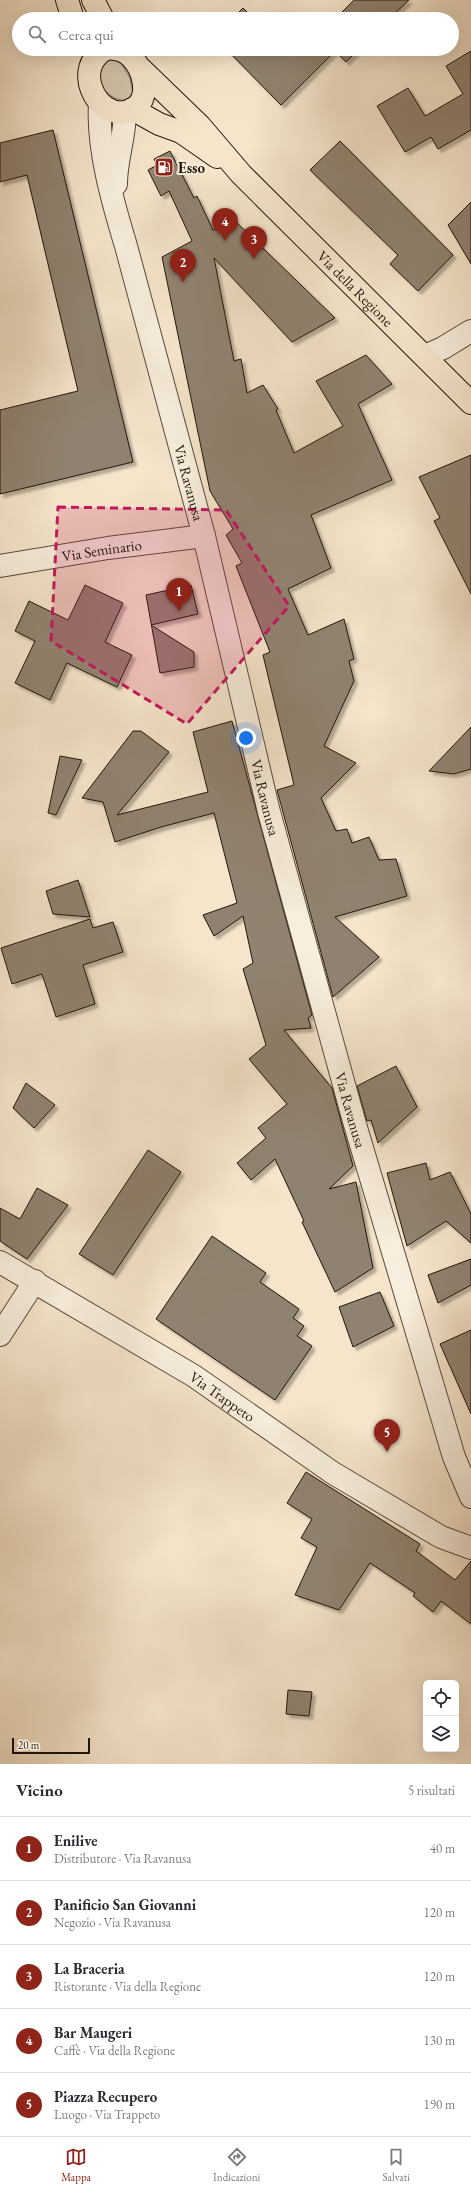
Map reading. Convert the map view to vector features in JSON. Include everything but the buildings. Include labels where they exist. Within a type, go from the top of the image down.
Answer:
[{"type":"main road","points":[[67,0],[71,12]]},
{"type":"main road","points":[[93,0],[99,12]]},
{"type":"main road","points":[[84,56],[91,86],[100,104],[107,108],[128,111],[181,132],[241,174]]},
{"type":"main road","points":[[88,70],[94,57],[97,56]]},
{"type":"main road","points":[[125,56],[141,69],[200,126],[241,174]]},
{"type":"main road","points":[[128,111],[140,102],[144,94],[144,83],[141,69]]},
{"type":"main road","name":"Via della Regione","points":[[241,174],[471,403]]},
{"type":"street","points":[[100,104],[100,140],[116,213]]},
{"type":"street","points":[[116,213],[116,168],[128,111]]},
{"type":"street","name":"Via Ravanusa","points":[[116,213],[204,536],[270,812],[354,1121],[398,1263],[423,1355],[454,1457],[471,1497]]},
{"type":"street","points":[[425,356],[443,348],[471,331]]},
{"type":"street","name":"Via Seminario","points":[[0,566],[108,548],[204,536]]},
{"type":"street","name":"Via Trappeto","points":[[0,1262],[35,1281],[194,1376],[333,1473],[441,1537],[471,1548]]},
{"type":"street","points":[[0,1336],[35,1281]]},
{"type":"highlighted area","points":[[58,507],[226,510],[289,606],[187,724],[51,641]]},
{"type":"shaded area","points":[[108,57],[120,61],[130,78],[133,92],[127,100],[114,98],[104,90],[100,84],[97,72],[101,64]]},
{"type":"place","name":"Esso","points":[[164,167]]},
{"type":"place","name":"Bar Maugeri","points":[[225,241]]},
{"type":"place","name":"La Braceria","points":[[254,259]]},
{"type":"place","name":"Panificio San Giovanni","points":[[183,282]]},
{"type":"place","name":"Enilive","points":[[179,611]]},
{"type":"place","name":"Piazza Recupero","points":[[387,1452]]}]
